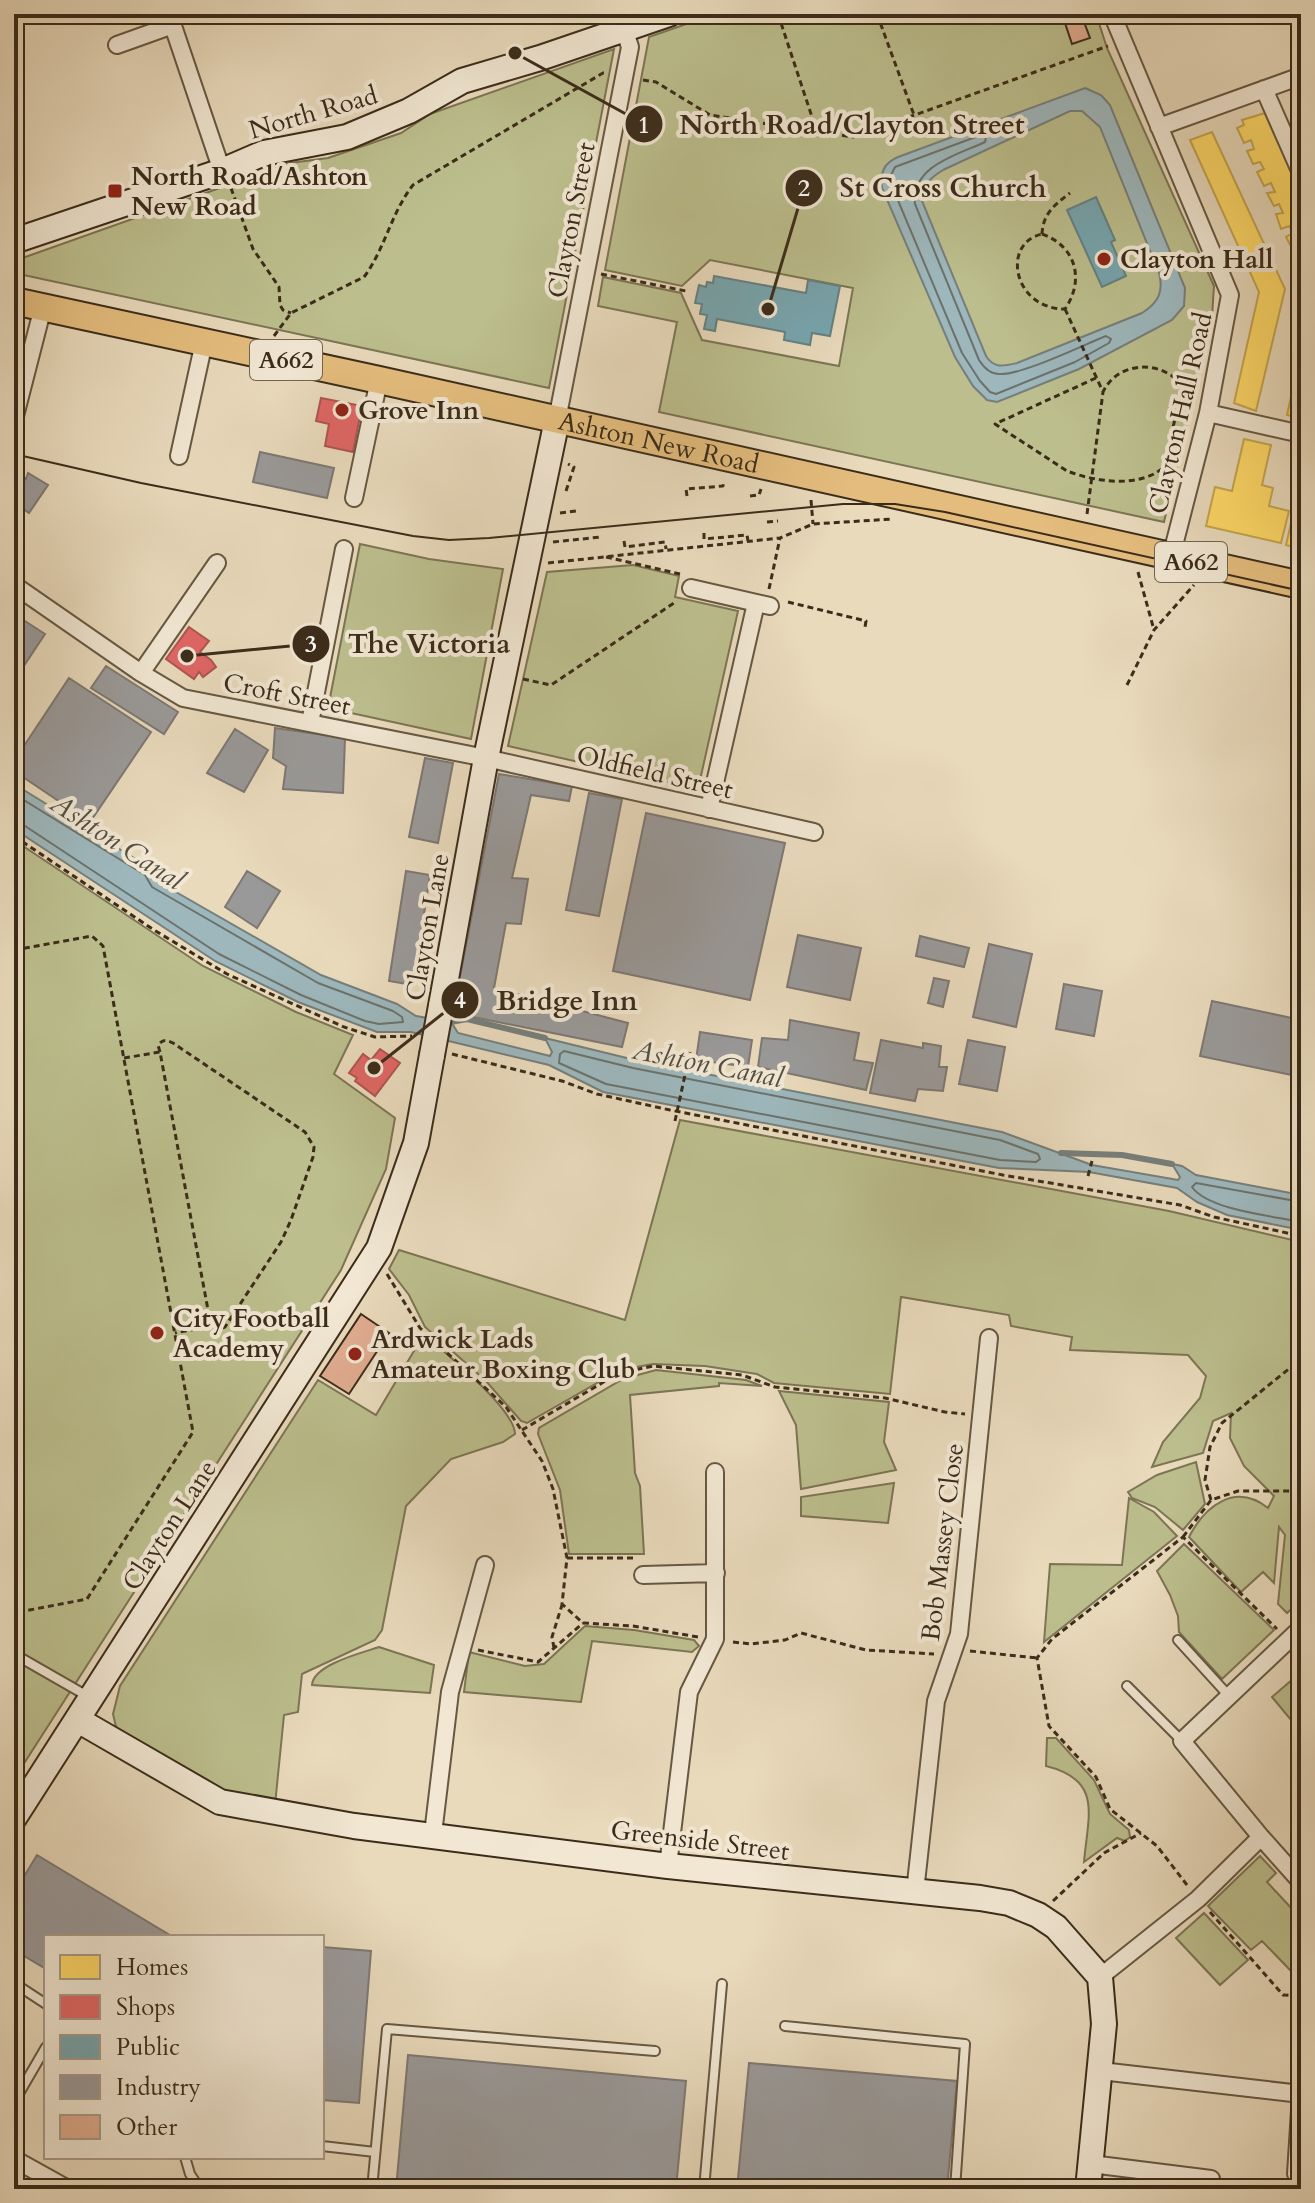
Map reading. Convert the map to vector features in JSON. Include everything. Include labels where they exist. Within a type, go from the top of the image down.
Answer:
[{"type":"main road","name":"Ashton New Road","points":[[14,301],[1301,585]]},
{"type":"street","name":"North Road","points":[[14,241],[222,171],[264,153],[347,137],[409,111],[462,81],[635,22],[669,14]]},
{"type":"street","name":"Clayton Hall Road","points":[[1112,14],[1230,295],[1209,410],[1171,557]]},
{"type":"street","points":[[117,45],[171,20],[222,171]]},
{"type":"street","name":"Clayton Street","points":[[557,420],[635,22]]},
{"type":"street","points":[[1159,127],[1301,76]]},
{"type":"street","points":[[1264,89],[1301,173]]},
{"type":"street","points":[[15,416],[43,307]]},
{"type":"street","points":[[179,456],[204,342]]},
{"type":"street","points":[[354,498],[379,380]]},
{"type":"street","points":[[1209,410],[1301,434]]},
{"type":"street","name":"Clayton Lane","points":[[14,1818],[375,1255],[416,1143],[486,758],[557,420]]},
{"type":"street","points":[[310,723],[344,549]]},
{"type":"street","points":[[141,673],[217,563]]},
{"type":"street","name":"Croft Street","points":[[14,585],[141,673],[183,698],[486,758]]},
{"type":"street","points":[[691,588],[764,605],[709,809]]},
{"type":"street","name":"Oldfield Street","points":[[486,758],[814,832]]},
{"type":"street","name":"Bob Massey Close","points":[[915,1892],[936,1701],[959,1634],[989,1338]]},
{"type":"street","points":[[668,1866],[689,1692],[715,1639],[715,1472]]},
{"type":"street","points":[[433,1834],[450,1692],[485,1565]]},
{"type":"street","points":[[643,1575],[716,1573]]},
{"type":"street","points":[[1301,1628],[1182,1741],[1301,1882]]},
{"type":"street","name":"Greenside Street","points":[[78,1720],[220,1802],[354,1826],[668,1866],[1009,1903],[1038,1915],[1056,1927],[1100,1977]]},
{"type":"street","points":[[1088,2189],[1104,2024],[1100,1977],[1198,1899],[1261,1837]]},
{"type":"street","points":[[1101,2071],[1301,2094],[1296,2174]]},
{"type":"street","points":[[14,2159],[68,2189]]},
{"type":"street","points":[[1091,2164],[1211,2179]]},
{"type":"lane","points":[[1178,1640],[1229,1696]]},
{"type":"lane","points":[[14,1654],[91,1698]]},
{"type":"lane","points":[[1127,1686],[1182,1741]]},
{"type":"lane","points":[[14,1983],[44,2003]]},
{"type":"lane","points":[[704,2189],[722,1984]]},
{"type":"lane","points":[[785,2026],[965,2044],[955,2189]]},
{"type":"lane","points":[[372,2189],[387,2029],[655,2051]]},
{"type":"lane","points":[[14,2102],[44,2050]]},
{"type":"lane","points":[[324,2146],[375,2152]]},
{"type":"lane","points":[[186,2159],[190,2174],[200,2189]]},
{"type":"path","points":[[778,14],[817,132]]},
{"type":"path","points":[[877,14],[914,116]]},
{"type":"path","points":[[260,354],[291,313],[364,277],[413,185],[603,73],[656,82],[710,115],[853,137],[1123,40]]},
{"type":"path","points":[[222,171],[253,249],[279,287],[283,310],[291,313]]},
{"type":"path","points":[[1042,234],[1042,223],[1048,212],[1070,193]]},
{"type":"path","points":[[1042,234],[1055,239],[1065,247],[1076,270],[1077,284],[1065,309],[1040,305],[1028,295],[1020,282],[1018,267],[1024,244],[1032,237],[1042,234]]},
{"type":"path","points":[[586,271],[686,291]]},
{"type":"path","points":[[1065,309],[1103,392]]},
{"type":"path","points":[[1082,537],[1091,497],[1103,392],[1108,381],[1135,367],[1153,368],[1169,374],[1209,410]]},
{"type":"path","points":[[1096,378],[995,424],[1067,471],[1113,480],[1146,478],[1165,466],[1182,385]]},
{"type":"path","points":[[687,496],[686,489],[723,486],[725,475]]},
{"type":"path","points":[[750,496],[759,495]]},
{"type":"path","points":[[557,514],[576,511]]},
{"type":"path","points":[[545,564],[780,538],[813,524],[903,518]]},
{"type":"path","points":[[767,522],[778,521]]},
{"type":"path","points":[[704,533],[704,539],[747,535],[748,541]]},
{"type":"path","points":[[550,543],[601,537]]},
{"type":"path","points":[[764,605],[780,538]]},
{"type":"path","points":[[624,541],[625,547],[665,542],[666,549]]},
{"type":"path","points":[[1138,572],[1154,630]]},
{"type":"path","points":[[1127,685],[1154,630],[1194,585]]},
{"type":"path","points":[[503,675],[551,685],[677,601]]},
{"type":"path","points":[[14,836],[183,948],[270,996],[375,1037],[432,1045],[562,1081],[597,1094],[1003,1175],[1180,1205],[1214,1217],[1301,1236]]},
{"type":"path","points":[[14,950],[92,936],[103,946],[193,1432],[87,1599],[14,1613]]},
{"type":"path","points":[[167,1040],[305,1132],[314,1147],[311,1168],[281,1242],[225,1327],[214,1331],[211,1326],[158,1045],[167,1040]]},
{"type":"path","points":[[124,1058],[160,1052]]},
{"type":"path","points":[[675,1121],[690,1052]]},
{"type":"path","points":[[1088,1176],[1092,1161]]},
{"type":"path","points":[[375,1255],[420,1328],[506,1407],[542,1461],[553,1489],[567,1558],[562,1604],[552,1637],[554,1648]]},
{"type":"path","points":[[175,1333],[211,1326]]},
{"type":"path","points":[[1211,1500],[1205,1480],[1210,1447],[1222,1423],[1301,1359]]},
{"type":"path","points":[[522,1430],[607,1380],[625,1372],[653,1366],[742,1375],[775,1387],[885,1398],[945,1412],[981,1416]]},
{"type":"path","points":[[1301,1491],[1238,1491],[1211,1500],[1183,1537],[1052,1639],[1037,1658],[1049,1726],[1096,1777],[1110,1809],[1157,1846],[1198,1899],[1283,1995],[1301,1996]]},
{"type":"path","points":[[1183,1537],[1288,1640]]},
{"type":"path","points":[[567,1558],[641,1558],[643,1575]]},
{"type":"path","points":[[562,1604],[583,1623],[633,1626],[751,1644],[785,1640],[801,1633],[866,1650],[1037,1658]]},
{"type":"path","points":[[462,1646],[538,1662],[583,1623]]},
{"type":"path","points":[[1038,1915],[1104,1853],[1141,1833]]},
{"type":"green space","points":[[715,14],[1096,14],[1107,48],[1214,286],[1212,317],[1164,522],[659,412],[677,322],[598,306],[603,277],[681,293],[702,340],[839,366],[853,288],[710,260],[682,286],[605,270],[649,37]]},
{"type":"green space","points":[[614,49],[549,388],[14,273],[14,261],[290,163],[328,158],[401,133],[430,114]]},
{"type":"green space","points":[[360,544],[429,559],[503,569],[471,739],[328,708]]},
{"type":"green space","points":[[633,565],[679,576],[675,597],[738,611],[698,789],[508,746],[547,572]]},
{"type":"green space","name":"City Football Academy","points":[[14,840],[203,966],[296,1012],[353,1035],[334,1074],[395,1118],[386,1169],[341,1270],[14,1779]]},
{"type":"green space","points":[[680,1120],[1169,1211],[1301,1242],[1301,1600],[1287,1613],[1278,1604],[1285,1535],[1279,1527],[1274,1583],[1263,1572],[1241,1592],[1189,1537],[1203,1516],[1222,1501],[1244,1497],[1268,1508],[1274,1496],[1244,1466],[1230,1438],[1231,1413],[1213,1421],[1203,1453],[1152,1467],[1163,1442],[1200,1398],[1206,1376],[1188,1355],[1070,1350],[1072,1337],[1011,1326],[1009,1315],[901,1297],[890,1394],[774,1383],[757,1374],[705,1366],[653,1364],[620,1370],[527,1423],[521,1421],[486,1381],[425,1327],[409,1295],[389,1269],[399,1250],[625,1320]]},
{"type":"green space","points":[[424,1334],[504,1410],[515,1434],[503,1442],[451,1459],[406,1506],[382,1630],[375,1640],[302,1674],[298,1712],[284,1715],[275,1805],[237,1796],[176,1766],[116,1727],[113,1714],[120,1686],[318,1380],[376,1415]]},
{"type":"green space","points":[[656,1370],[746,1380],[762,1386],[719,1383],[719,1386],[630,1395],[644,1554],[569,1554],[560,1490],[538,1434],[539,1428],[623,1379]]},
{"type":"green space","points":[[779,1391],[889,1402],[884,1442],[896,1470],[801,1489],[796,1425]]},
{"type":"green space","points":[[1196,1462],[1205,1504],[1183,1530],[1155,1507],[1132,1498],[1128,1492],[1157,1475]]},
{"type":"green space","points":[[894,1483],[888,1523],[801,1516],[801,1497]]},
{"type":"green space","points":[[1129,1498],[1154,1512],[1177,1536],[1044,1642],[1050,1564],[1122,1565]]},
{"type":"green space","points":[[1184,1544],[1274,1630],[1222,1679],[1179,1632],[1178,1616],[1157,1571]]},
{"type":"green space","points":[[585,1626],[694,1640],[699,1646],[692,1652],[592,1641],[581,1702],[464,1692],[469,1652],[525,1666],[544,1664]]},
{"type":"green space","points":[[379,1647],[434,1665],[430,1693],[312,1685],[320,1671],[350,1656]]},
{"type":"green space","points":[[1301,1672],[1301,1732],[1272,1697]]},
{"type":"green space","points":[[1047,1738],[1056,1738],[1094,1780],[1110,1814],[1129,1830],[1130,1837],[1125,1841],[1117,1838],[1084,1862],[1088,1802],[1077,1780],[1046,1766]]},
{"type":"green space","points":[[1260,1856],[1276,1873],[1267,1882],[1295,1912],[1301,1906],[1301,1962],[1291,1971],[1262,1941],[1251,1950],[1208,1906]]},
{"type":"green space","points":[[1204,1913],[1248,1960],[1220,1985],[1176,1938]]},
{"type":"water","points":[[1085,88],[1101,95],[1110,105],[1185,288],[1184,306],[1172,320],[1079,369],[997,402],[987,400],[973,386],[955,357],[882,188],[884,169],[898,157]],"holes":[[[1070,111],[1082,111],[1100,127],[1159,273],[1161,286],[1158,296],[1142,313],[1017,363],[996,365],[986,356],[922,201],[923,191],[931,179],[943,170]]]},
{"type":"water","points":[[14,784],[155,871],[155,880],[321,975],[397,1004],[416,1016],[451,1022],[458,1033],[550,1056],[552,1052],[545,1038],[635,1060],[1002,1132],[1092,1165],[1178,1180],[1180,1177],[1172,1164],[1182,1166],[1196,1175],[1301,1195],[1301,1230],[1227,1215],[1197,1202],[1177,1188],[1089,1172],[999,1168],[603,1092],[549,1065],[411,1032],[377,1032],[298,1002],[215,961],[14,829]]},
{"type":"building: Homes","points":[[1301,101],[1301,124],[1298,125],[1291,105]]},
{"type":"building: Homes","points":[[1265,113],[1301,194],[1301,252],[1299,248],[1293,250],[1286,237],[1293,233],[1289,226],[1281,229],[1276,214],[1283,213],[1279,204],[1274,206],[1267,193],[1275,192],[1271,183],[1264,186],[1257,172],[1264,169],[1260,162],[1253,164],[1247,151],[1254,149],[1251,140],[1244,143],[1237,128],[1244,125],[1242,120]]},
{"type":"building: Homes","points":[[1212,132],[1285,289],[1256,411],[1234,403],[1259,292],[1190,140]]},
{"type":"building: Homes","points":[[1301,352],[1301,418],[1287,415]]},
{"type":"building: Homes","points":[[1244,439],[1271,445],[1262,485],[1273,488],[1269,506],[1289,511],[1281,543],[1206,526],[1215,487],[1232,491]]},
{"type":"building: Homes","points":[[1301,509],[1301,549],[1286,545],[1292,519],[1298,521]]},
{"type":"building: Shops","points":[[321,398],[362,406],[353,452],[325,446],[329,424],[316,421]]},
{"type":"building: Shops","points":[[189,627],[209,641],[200,652],[216,667],[203,677],[199,672],[194,679],[166,659]]},
{"type":"building: Shops","points":[[380,1049],[400,1063],[375,1096],[349,1073],[363,1054],[371,1060]]},
{"type":"building: Public","name":"Clayton Hall","points":[[1096,197],[1115,240],[1111,242],[1126,276],[1102,287],[1067,210]]},
{"type":"building: Public","points":[[714,276],[806,293],[808,280],[840,286],[830,336],[812,333],[810,345],[784,340],[785,332],[717,319],[715,331],[704,329],[707,315],[700,314],[702,304],[695,303],[699,285],[706,287],[707,282],[713,283]]},
{"type":"building: Industry","points":[[260,452],[334,468],[327,498],[253,482]]},
{"type":"building: Industry","points":[[14,470],[26,479],[28,473],[48,485],[29,513],[14,502]]},
{"type":"building: Industry","points":[[14,614],[45,634],[14,681]]},
{"type":"building: Industry","points":[[106,666],[178,712],[164,734],[91,688]]},
{"type":"building: Industry","points":[[69,678],[151,732],[90,822],[14,771],[14,761]]},
{"type":"building: Industry","points":[[275,728],[345,738],[343,793],[283,789],[286,766],[273,758]]},
{"type":"building: Industry","points":[[235,729],[268,750],[244,792],[207,773]]},
{"type":"building: Industry","points":[[425,758],[453,763],[438,843],[409,837]]},
{"type":"building: Industry","points":[[499,774],[572,786],[569,801],[531,795],[512,878],[528,879],[521,924],[506,923],[494,988],[628,1023],[622,1047],[453,1013]]},
{"type":"building: Industry","points":[[589,793],[622,799],[599,916],[566,910]]},
{"type":"building: Industry","points":[[646,813],[785,843],[750,1000],[613,971]]},
{"type":"building: Industry","points":[[247,871],[280,891],[257,928],[225,907]]},
{"type":"building: Industry","points":[[406,871],[430,875],[413,985],[389,981]]},
{"type":"building: Industry","points":[[798,935],[861,948],[850,1000],[787,987]]},
{"type":"building: Industry","points":[[920,936],[969,948],[964,967],[916,956]]},
{"type":"building: Industry","points":[[989,944],[1032,954],[1016,1027],[973,1017]]},
{"type":"building: Industry","points":[[934,978],[949,981],[943,1007],[928,1003]]},
{"type":"building: Industry","points":[[1064,984],[1102,991],[1094,1036],[1056,1029]]},
{"type":"building: Industry","points":[[1212,1001],[1301,1020],[1301,1077],[1200,1056]]},
{"type":"building: Industry","points":[[790,1020],[859,1033],[854,1060],[873,1063],[866,1090],[758,1067],[762,1038],[788,1040]]},
{"type":"building: Industry","points":[[700,1032],[752,1040],[748,1067],[696,1060]]},
{"type":"building: Industry","points":[[881,1040],[923,1048],[923,1043],[941,1046],[939,1067],[947,1067],[943,1091],[918,1089],[915,1101],[870,1093]]},
{"type":"building: Industry","points":[[968,1040],[1005,1047],[997,1091],[959,1084]]},
{"type":"building: Industry","points":[[37,1855],[170,1935],[44,1935],[44,1968],[14,1950],[14,1893]]},
{"type":"building: Industry","points":[[324,1947],[371,1951],[359,2103],[324,2100]]},
{"type":"building: Industry","points":[[408,2055],[686,2081],[676,2189],[396,2189]]},
{"type":"building: Industry","points":[[749,2063],[957,2081],[947,2189],[737,2189]]},
{"type":"building: Other","points":[[1062,14],[1081,14],[1090,38],[1072,44]]},
{"type":"building: Other","name":"Ardwick Lads Amateur Boxing Club","points":[[361,1314],[389,1333],[349,1394],[320,1376]]},
{"type":"waterway","points":[[451,1022],[467,1019],[545,1038]]},
{"type":"waterway","points":[[1061,1153],[1122,1155],[1172,1164]]},
{"type":"tram line","points":[[14,454],[141,483],[413,536],[449,540],[843,504],[895,504],[945,512],[1301,591]]},
{"type":"place","name":"North Road/Clayton Street","points":[[515,53]]},
{"type":"place","name":"North Road/Ashton New Road","points":[[115,191]]},
{"type":"place","name":"Clayton Hall","points":[[1104,259]]},
{"type":"place","name":"St Cross Church","points":[[768,309]]},
{"type":"place","name":"Grove Inn","points":[[342,410]]},
{"type":"place","name":"The Victoria","points":[[187,656]]},
{"type":"place","name":"Bridge Inn","points":[[374,1068]]},
{"type":"place","name":"City Football Academy","points":[[157,1333]]},
{"type":"place","name":"Ardwick Lads Amateur Boxing Club","points":[[355,1354]]},
{"type":"water label","name":"Ashton Canal","points":[[118,841]]},
{"type":"water label","name":"Ashton Canal","points":[[708,1063]]}]
